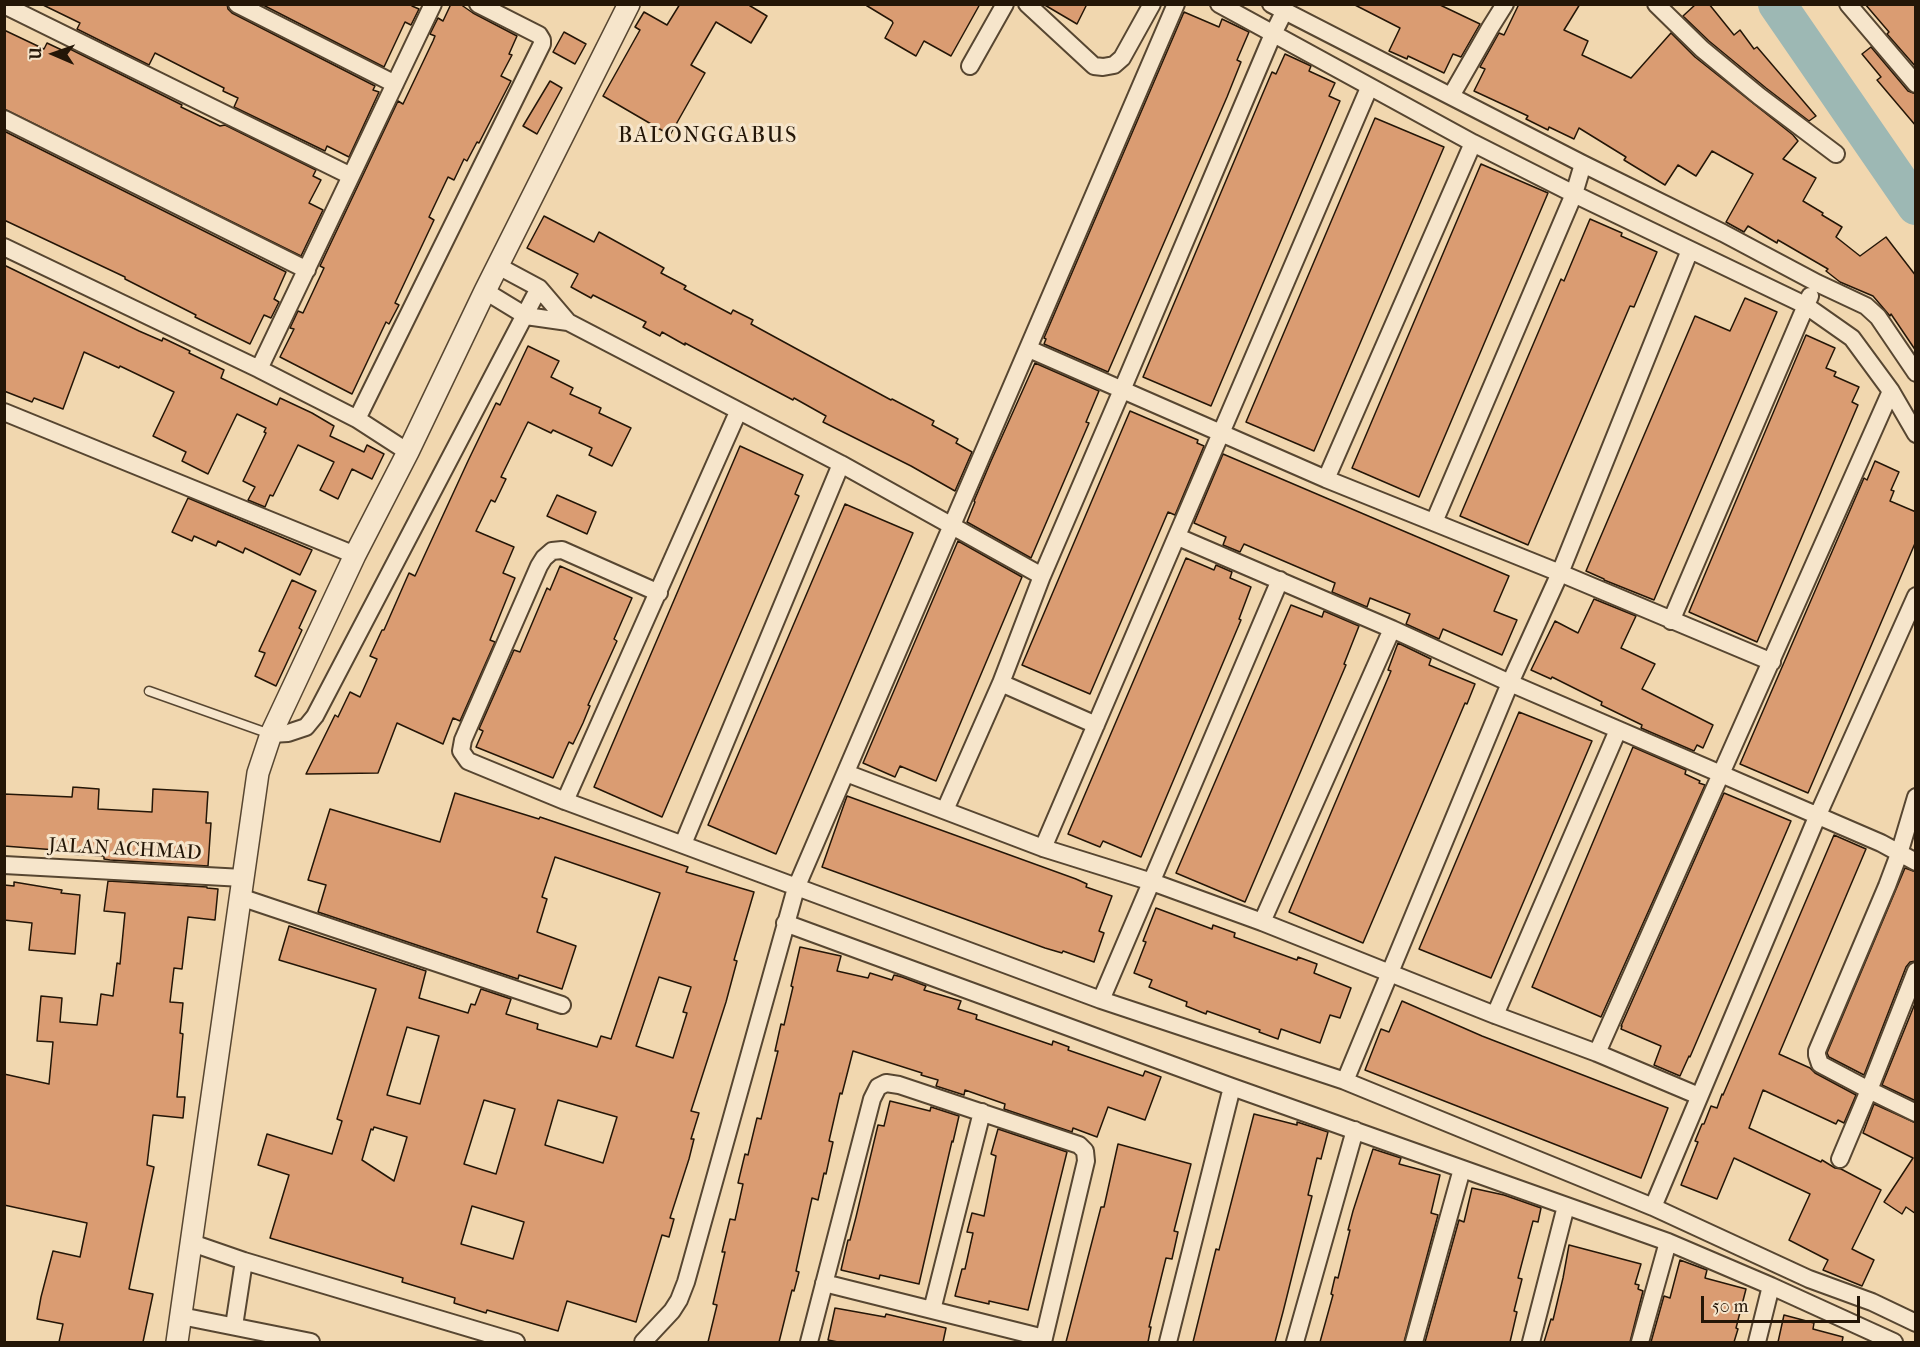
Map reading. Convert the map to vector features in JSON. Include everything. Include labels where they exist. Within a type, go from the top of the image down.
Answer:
[{"type":"street","points":[[237,4],[395,84]]},
{"type":"street","points":[[259,369],[433,4]]},
{"type":"street","points":[[357,419],[542,44],[538,35],[478,4]]},
{"type":"street","points":[[177,1342],[258,773],[271,734],[355,555],[629,4]]},
{"type":"street","points":[[970,66],[1005,4]]},
{"type":"street","points":[[1027,4],[1094,66],[1102,67],[1114,65],[1122,58],[1152,4]]},
{"type":"street","points":[[643,1342],[672,1311],[686,1282],[796,888],[1176,4]]},
{"type":"street","points":[[1219,4],[1473,143],[1805,305],[1852,338],[1891,390],[1916,434]]},
{"type":"street","points":[[1451,96],[1505,4]]},
{"type":"street","points":[[1656,4],[1710,56],[1836,154]]},
{"type":"street","points":[[1848,4],[1916,84]]},
{"type":"street","points":[[4,5],[351,176]]},
{"type":"street","points":[[945,810],[1001,683],[1042,576],[1273,34],[1278,8],[1866,306],[1878,316],[1916,373]]},
{"type":"street","points":[[1043,848],[1370,88]]},
{"type":"street","points":[[4,119],[307,270]]},
{"type":"street","points":[[1326,479],[1473,143]]},
{"type":"street","points":[[1434,522],[1574,194],[1583,164]]},
{"type":"street","points":[[4,247],[259,369],[357,419],[408,452]]},
{"type":"street","points":[[1345,1081],[1510,683],[1560,573],[1690,250]]},
{"type":"street","points":[[498,266],[539,288],[568,322]]},
{"type":"street","points":[[1671,621],[1805,305],[1817,283]]},
{"type":"street","points":[[271,734],[288,733],[306,727],[315,716],[539,288]]},
{"type":"street","points":[[485,291],[526,316],[568,322],[841,464],[1042,576]]},
{"type":"street","points":[[1029,349],[1326,479],[1560,573],[1772,662]]},
{"type":"street","points":[[1597,1053],[1891,390]]},
{"type":"street","points":[[4,412],[355,555]]},
{"type":"street","points":[[565,801],[738,412]]},
{"type":"street","points":[[683,844],[841,464]]},
{"type":"street","points":[[1178,537],[1881,843],[1916,862]]},
{"type":"street","points":[[659,593],[562,550],[552,551],[544,558],[463,740],[461,751],[468,761],[565,801],[1101,1000],[1345,1081],[1653,1207],[1809,1279],[1872,1302],[1916,1323]]},
{"type":"street","points":[[1101,1000],[1280,580]]},
{"type":"street","points":[[1653,1207],[1817,816],[1916,596]]},
{"type":"street","points":[[1262,922],[1392,629]]},
{"type":"street","points":[[1001,683],[1096,725]]},
{"type":"street","points":[[1495,1015],[1618,730]]},
{"type":"street","points":[[846,773],[1043,848],[1152,882],[1262,922],[1390,974],[1597,1053],[1699,1096]]},
{"type":"street","points":[[1916,797],[1887,886],[1817,1051],[1820,1064],[1916,1113]]},
{"type":"street","name":"JALAN ACHMAD","points":[[4,865],[242,887],[562,1005]]},
{"type":"street","points":[[785,923],[1232,1088],[1668,1242],[1772,1286],[1886,1341]]},
{"type":"street","points":[[1840,1159],[1916,971]]},
{"type":"street","points":[[809,1342],[824,1282],[872,1099],[878,1087],[886,1083],[899,1085],[1079,1145],[1085,1151],[1086,1161],[1044,1340],[824,1282]]},
{"type":"street","points":[[1168,1342],[1232,1088]]},
{"type":"street","points":[[932,1310],[982,1112]]},
{"type":"street","points":[[1295,1342],[1355,1130]]},
{"type":"street","points":[[1414,1342],[1462,1169]]},
{"type":"street","points":[[1531,1342],[1566,1206]]},
{"type":"street","points":[[1640,1342],[1668,1242]]},
{"type":"street","points":[[192,1243],[244,1261],[516,1342]]},
{"type":"street","points":[[234,1326],[244,1261]]},
{"type":"street","points":[[1756,1342],[1772,1286]]},
{"type":"street","points":[[181,1316],[311,1342]]},
{"type":"lane","points":[[149,691],[271,734]]},
{"type":"building","points":[[41,4],[227,4],[232,13],[375,86],[373,90],[379,92],[349,157],[327,146],[325,151],[234,107],[238,98],[223,91],[224,88],[155,53],[149,65],[77,29],[80,23]]},
{"type":"building","points":[[261,4],[413,4],[412,6],[419,9],[411,25],[405,22],[384,67]]},
{"type":"building","points":[[451,4],[460,4],[517,36],[509,54],[512,55],[501,76],[511,81],[479,143],[477,142],[467,161],[464,159],[454,180],[448,177],[429,217],[434,220],[395,303],[399,305],[389,324],[386,322],[352,394],[280,357],[294,329],[290,328],[298,311],[303,313],[324,268],[320,266],[398,101],[403,104],[433,41],[435,36],[430,34],[438,18],[443,21]]},
{"type":"building","points":[[680,4],[747,4],[767,16],[751,43],[716,22],[691,65],[705,73],[670,135],[603,96],[640,30],[635,27],[644,12],[667,25]]},
{"type":"building","points":[[864,4],[980,4],[951,56],[924,41],[916,56],[885,38],[892,21]]},
{"type":"building","points":[[1043,4],[1087,4],[1077,24]]},
{"type":"building","points":[[1353,4],[1438,4],[1480,24],[1461,57],[1453,54],[1444,73],[1408,56],[1407,59],[1389,51],[1400,28]]},
{"type":"building","points":[[1519,4],[1580,4],[1564,30],[1588,41],[1582,55],[1631,78],[1671,33],[1695,57],[1793,135],[1798,141],[1783,159],[1816,178],[1803,201],[1842,227],[1836,237],[1860,256],[1886,237],[1916,276],[1916,351],[1891,314],[1890,316],[1873,296],[1840,282],[1826,271],[1828,269],[1778,240],[1777,243],[1748,226],[1744,232],[1726,222],[1753,174],[1712,151],[1696,176],[1678,165],[1665,185],[1624,160],[1626,157],[1579,128],[1574,139],[1549,127],[1548,130],[1526,119],[1528,116],[1474,91],[1485,69],[1480,67],[1499,33],[1504,35]]},
{"type":"building","points":[[1696,4],[1709,4],[1734,35],[1740,30],[1754,49],[1757,47],[1816,116],[1809,121],[1709,41],[1683,16]]},
{"type":"building","points":[[1865,4],[1916,4],[1916,67],[1887,34],[1889,32]]},
{"type":"building","points":[[1184,12],[1219,27],[1222,19],[1249,32],[1237,60],[1241,62],[1227,97],[1108,372],[1044,344],[1046,339],[1044,338]]},
{"type":"building","points":[[4,30],[44,49],[47,43],[66,52],[68,48],[182,105],[181,107],[220,126],[225,125],[316,170],[313,176],[321,180],[309,203],[323,210],[301,256],[4,109]]},
{"type":"building","points":[[564,32],[586,44],[575,64],[553,52]]},
{"type":"building","points":[[1871,47],[1908,91],[1916,94],[1916,126],[1877,80],[1881,77],[1862,54]]},
{"type":"building","points":[[1285,54],[1311,66],[1309,71],[1335,83],[1329,96],[1340,101],[1211,406],[1143,377],[1272,72],[1276,74]]},
{"type":"building","points":[[550,81],[562,88],[537,134],[523,126]]},
{"type":"building","points":[[1375,118],[1444,147],[1314,451],[1246,422]]},
{"type":"building","points":[[4,131],[286,272],[274,299],[279,302],[271,318],[264,315],[250,344],[195,317],[196,315],[125,277],[4,220]]},
{"type":"building","points":[[1481,164],[1548,193],[1419,497],[1352,468]]},
{"type":"building","points":[[544,216],[594,242],[599,232],[664,268],[661,273],[686,286],[684,289],[731,314],[733,310],[753,320],[751,324],[934,421],[932,425],[958,439],[956,443],[972,452],[955,491],[823,422],[826,416],[794,398],[793,400],[662,332],[660,336],[643,327],[646,322],[593,295],[591,298],[571,287],[578,274],[527,248]]},
{"type":"building","points":[[1590,219],[1657,252],[1634,307],[1630,306],[1528,545],[1460,516],[1561,279],[1564,281]]},
{"type":"building","points":[[4,265],[139,331],[162,341],[163,338],[190,351],[189,353],[224,370],[221,378],[277,405],[280,398],[312,413],[334,426],[330,436],[364,452],[367,445],[384,454],[372,479],[352,469],[338,499],[320,490],[334,462],[298,445],[273,496],[270,495],[265,507],[248,500],[255,487],[243,481],[266,433],[264,432],[266,428],[237,414],[208,474],[182,461],[186,452],[153,436],[174,392],[120,366],[119,368],[84,352],[63,409],[34,398],[32,402],[4,391]]},
{"type":"building","points":[[1745,298],[1777,312],[1654,600],[1586,571],[1695,316],[1730,331]]},
{"type":"building","points":[[1806,335],[1835,348],[1826,368],[1836,372],[1834,376],[1859,387],[1852,402],[1858,405],[1757,642],[1689,612]]},
{"type":"building","points":[[528,346],[559,361],[551,377],[573,388],[570,394],[601,408],[599,413],[631,428],[612,466],[589,455],[592,448],[553,430],[551,433],[528,422],[501,477],[506,479],[495,502],[491,500],[476,531],[514,547],[503,573],[515,578],[490,640],[495,642],[460,721],[453,718],[443,744],[397,723],[378,773],[306,774],[335,715],[338,717],[350,692],[360,697],[377,659],[370,656],[409,573],[415,576],[496,403],[500,405]]},
{"type":"building","points":[[1035,363],[1099,391],[1086,422],[1089,423],[1031,558],[967,522],[991,461]]},
{"type":"building","points":[[1130,411],[1198,440],[1197,443],[1204,446],[1175,515],[1168,512],[1090,694],[1022,665]]},
{"type":"building","points":[[740,446],[803,475],[795,494],[799,496],[662,817],[594,787]]},
{"type":"building","points":[[1223,454],[1509,576],[1494,611],[1517,620],[1502,655],[1443,629],[1439,639],[1406,624],[1410,614],[1370,598],[1367,607],[1332,592],[1335,583],[1244,544],[1240,552],[1223,545],[1226,537],[1194,523]]},
{"type":"building","points":[[1875,461],[1899,472],[1891,490],[1894,491],[1890,501],[1916,512],[1916,541],[1808,793],[1740,764],[1864,478],[1867,480]]},
{"type":"building","points":[[557,495],[596,512],[587,534],[547,516]]},
{"type":"building","points":[[188,498],[312,550],[300,575],[245,548],[243,553],[218,541],[216,546],[194,536],[192,541],[172,532]]},
{"type":"building","points":[[845,504],[913,533],[776,854],[708,825]]},
{"type":"building","points":[[958,541],[1022,577],[936,781],[900,766],[895,777],[863,763]]},
{"type":"building","points":[[1186,558],[1214,570],[1216,565],[1232,572],[1230,578],[1251,587],[1239,619],[1241,620],[1141,857],[1103,841],[1100,847],[1068,834]]},
{"type":"building","points":[[560,566],[632,598],[614,639],[617,641],[588,705],[590,706],[583,723],[573,744],[569,742],[553,778],[476,747],[483,731],[479,729],[514,650],[520,652],[547,588],[550,590]]},
{"type":"building","points":[[292,580],[316,591],[299,628],[302,630],[276,686],[255,676],[265,653],[259,651]]},
{"type":"building","points":[[1594,599],[1636,616],[1621,648],[1655,664],[1642,689],[1713,725],[1703,748],[1697,745],[1694,751],[1641,728],[1642,725],[1601,705],[1602,702],[1552,677],[1551,679],[1531,670],[1555,621],[1578,633]]},
{"type":"building","points":[[1291,605],[1322,617],[1324,611],[1359,626],[1344,664],[1346,665],[1245,902],[1176,873]]},
{"type":"building","points":[[1398,643],[1431,659],[1429,665],[1475,684],[1363,943],[1289,912],[1391,671],[1388,670]]},
{"type":"building","points":[[1519,712],[1592,741],[1491,978],[1419,949]]},
{"type":"building","points":[[1633,747],[1686,770],[1685,774],[1705,785],[1601,1017],[1532,987]]},
{"type":"building","points":[[73,787],[99,789],[98,809],[152,812],[153,789],[208,792],[206,823],[211,823],[208,866],[110,860],[104,859],[104,856],[69,854],[69,851],[4,846],[4,794],[72,797]]},
{"type":"building","points":[[455,793],[539,819],[540,817],[688,867],[686,872],[754,892],[734,960],[737,961],[726,1002],[691,1111],[699,1113],[691,1139],[694,1139],[689,1159],[670,1218],[674,1219],[669,1237],[662,1235],[636,1322],[567,1301],[558,1331],[487,1310],[486,1313],[454,1303],[455,1298],[402,1282],[403,1278],[270,1238],[289,1175],[258,1165],[267,1134],[332,1154],[342,1121],[337,1119],[376,989],[279,960],[289,926],[426,971],[419,998],[468,1013],[471,1004],[475,1005],[481,989],[511,999],[506,1014],[538,1024],[537,1029],[597,1047],[601,1036],[611,1039],[660,893],[555,857],[542,897],[547,899],[537,932],[576,946],[562,989],[519,975],[518,979],[318,912],[326,885],[308,880],[330,809],[440,842]],"holes":[[[659,977],[691,987],[683,1012],[687,1013],[673,1058],[636,1046]],[[407,1027],[439,1036],[420,1104],[387,1095]],[[484,1100],[515,1109],[496,1174],[464,1164]],[[558,1100],[617,1117],[603,1163],[545,1145]],[[374,1127],[407,1137],[394,1181],[362,1160],[371,1129],[373,1130]],[[472,1206],[524,1222],[513,1259],[461,1244]]]},
{"type":"building","points":[[1724,793],[1791,821],[1680,1076],[1654,1065],[1661,1046],[1621,1029],[1621,1026]]},
{"type":"building","points":[[847,796],[1076,879],[1087,884],[1086,887],[1112,896],[1099,931],[1104,933],[1094,962],[1063,951],[1062,953],[1045,948],[822,867]]},
{"type":"building","points":[[1834,835],[1866,849],[1779,1054],[1810,1068],[1856,1095],[1844,1123],[1838,1120],[1836,1124],[1763,1090],[1749,1128],[1821,1162],[1822,1160],[1881,1190],[1852,1249],[1874,1260],[1862,1286],[1823,1270],[1828,1260],[1789,1240],[1810,1194],[1734,1158],[1717,1199],[1681,1185],[1698,1142],[1695,1141],[1702,1124],[1711,1106],[1717,1108],[1723,1095]]},
{"type":"building","points":[[1905,868],[1916,872],[1916,961],[1910,962],[1906,967],[1864,1075],[1829,1057],[1827,1053]]},
{"type":"building","points":[[108,881],[218,889],[215,920],[188,917],[182,969],[174,968],[170,1002],[183,1003],[180,1033],[183,1034],[177,1097],[185,1097],[183,1118],[153,1115],[147,1165],[154,1167],[129,1289],[153,1294],[143,1342],[59,1342],[63,1324],[37,1319],[41,1297],[53,1251],[80,1257],[87,1223],[4,1205],[4,1074],[49,1084],[53,1042],[37,1041],[41,996],[62,998],[60,1022],[97,1025],[101,994],[113,996],[117,963],[120,964],[125,913],[104,911]]},
{"type":"building","points":[[14,882],[80,895],[75,954],[29,950],[32,923],[4,920],[4,885],[14,886]]},
{"type":"building","points":[[1156,908],[1212,929],[1213,925],[1235,933],[1234,937],[1297,960],[1298,957],[1317,964],[1314,973],[1351,988],[1340,1018],[1330,1015],[1320,1043],[1281,1029],[1278,1039],[1259,1032],[1260,1030],[1186,1006],[1187,1002],[1149,987],[1152,980],[1134,973]]},
{"type":"building","points":[[800,947],[841,956],[837,971],[868,978],[870,973],[892,980],[894,975],[902,977],[926,986],[924,990],[961,1001],[958,1009],[977,1015],[976,1019],[1052,1045],[1053,1041],[1069,1047],[1068,1050],[1143,1076],[1145,1071],[1161,1077],[1145,1120],[1108,1107],[1097,1137],[1073,1128],[1072,1132],[1004,1109],[1005,1104],[965,1090],[964,1095],[936,1086],[938,1080],[921,1075],[922,1073],[853,1051],[829,1141],[833,1142],[826,1174],[824,1173],[818,1200],[812,1198],[796,1271],[799,1272],[779,1342],[708,1342],[717,1305],[713,1304],[725,1252],[722,1252],[730,1219],[735,1220],[743,1184],[738,1183],[757,1118],[761,1119],[778,1051],[775,1051],[781,1024],[784,1025],[793,987],[791,986]]},
{"type":"building","points":[[1402,1001],[1482,1036],[1668,1108],[1641,1178],[1365,1070],[1381,1029],[1389,1032]]},
{"type":"building","points":[[1916,1001],[1916,1101],[1882,1085]]},
{"type":"building","points":[[890,1101],[930,1111],[931,1107],[959,1116],[919,1284],[880,1275],[879,1279],[841,1270],[878,1125],[884,1126]]},
{"type":"building","points":[[1874,1104],[1916,1123],[1916,1214],[1906,1207],[1902,1214],[1884,1202],[1913,1158],[1863,1133]]},
{"type":"building","points":[[1254,1114],[1297,1125],[1297,1122],[1328,1132],[1321,1159],[1317,1158],[1308,1195],[1312,1196],[1275,1342],[1193,1342],[1216,1249],[1219,1250]]},
{"type":"building","points":[[998,1129],[1067,1152],[1028,1310],[955,1296],[962,1269],[965,1269],[973,1233],[967,1232],[972,1213],[984,1216],[996,1156],[991,1154]]},
{"type":"building","points":[[1118,1144],[1191,1164],[1174,1231],[1178,1232],[1172,1259],[1166,1258],[1149,1327],[1151,1327],[1148,1342],[1066,1342],[1101,1207],[1104,1207]]},
{"type":"building","points":[[1373,1149],[1401,1158],[1399,1164],[1440,1175],[1431,1213],[1438,1215],[1404,1342],[1320,1342],[1333,1295],[1331,1294],[1335,1277],[1338,1278],[1353,1211]]},
{"type":"building","points":[[1472,1188],[1504,1195],[1541,1208],[1538,1222],[1533,1221],[1518,1278],[1522,1279],[1514,1311],[1517,1312],[1510,1342],[1425,1342],[1459,1220],[1464,1222]]},
{"type":"building","points":[[1569,1245],[1641,1264],[1635,1284],[1639,1285],[1638,1289],[1643,1291],[1630,1342],[1544,1342],[1551,1319],[1553,1320]]},
{"type":"building","points":[[1680,1260],[1707,1270],[1705,1278],[1746,1289],[1734,1342],[1651,1342],[1664,1296],[1670,1298]]},
{"type":"building","points":[[835,1308],[885,1317],[886,1314],[946,1328],[943,1342],[838,1342],[828,1340]]},
{"type":"building","points":[[1784,1315],[1814,1323],[1813,1329],[1843,1337],[1842,1342],[1778,1342]]},
{"type":"waterway","points":[[1777,4],[1916,206]]},
{"type":"district","name":"BALONGGABUS","points":[[708,137]]}]
